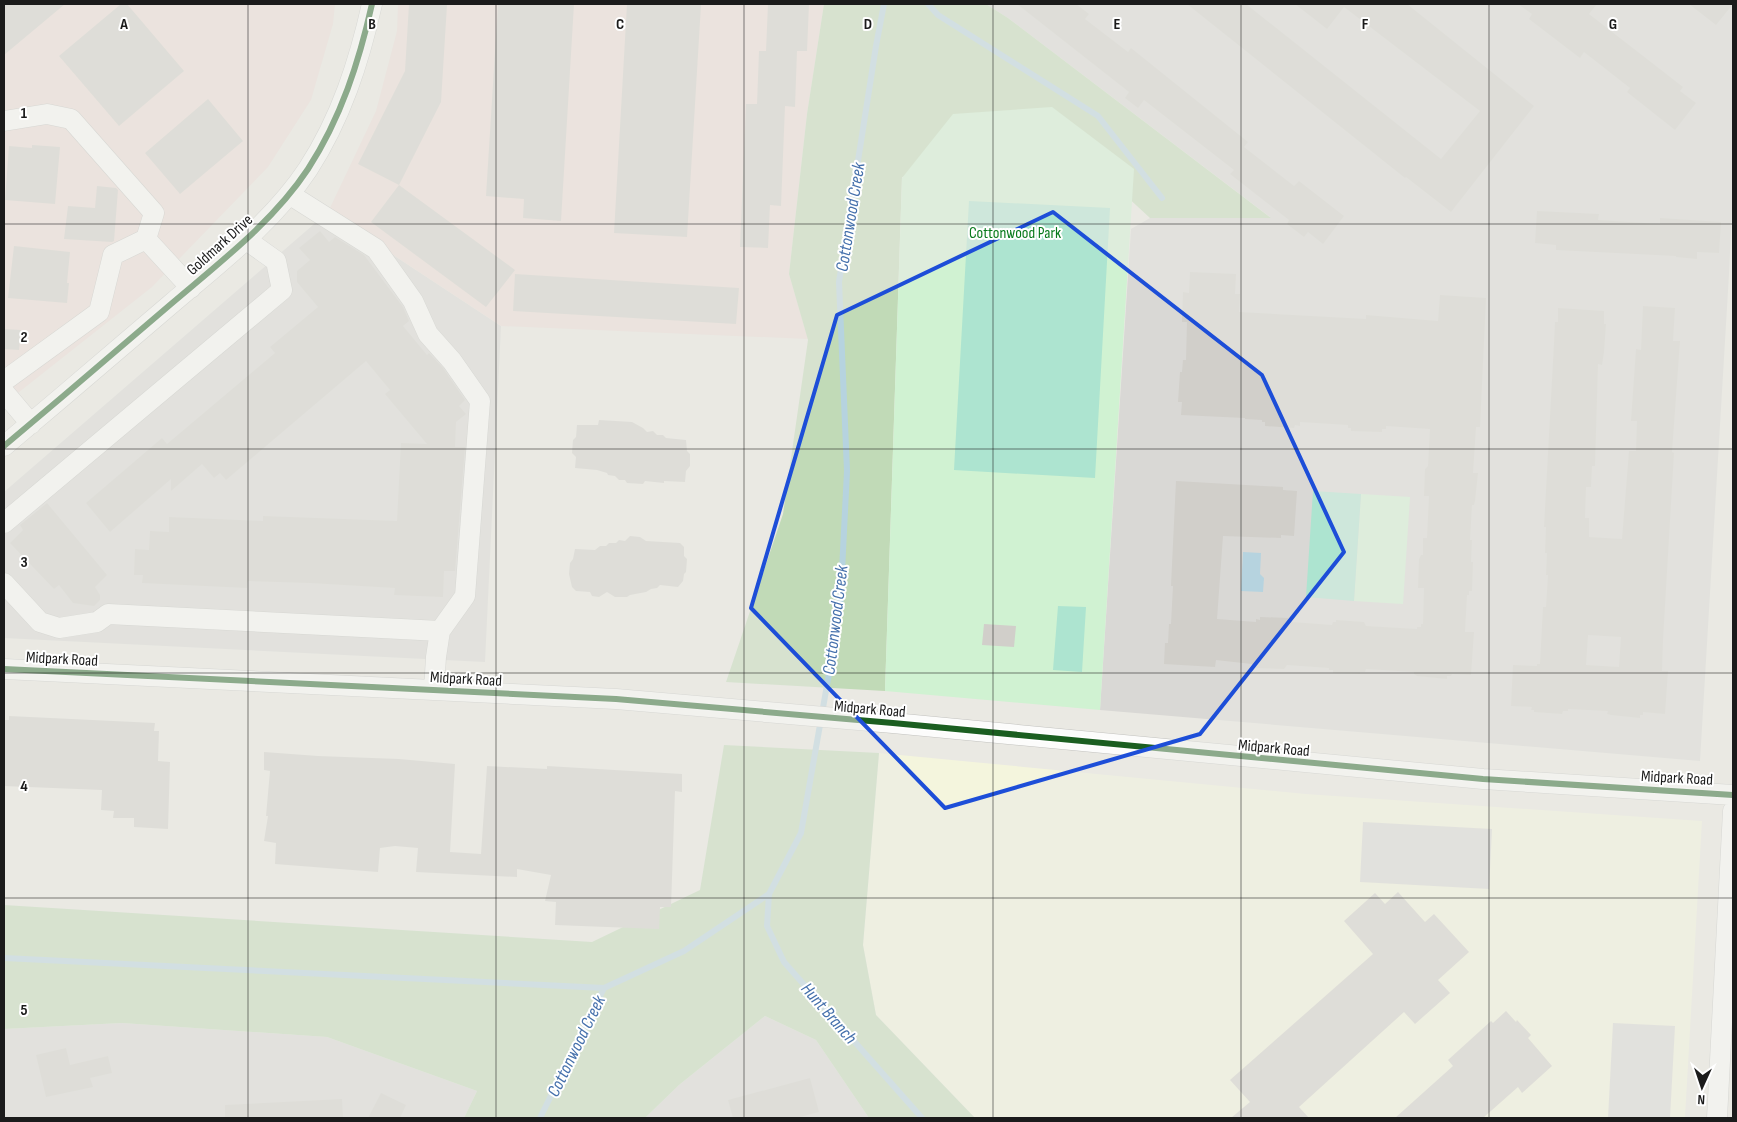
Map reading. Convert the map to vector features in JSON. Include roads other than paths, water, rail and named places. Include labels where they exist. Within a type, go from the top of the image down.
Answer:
[{"type":"street","name":"Goldmark Drive","points":[[4,446],[191,288],[269,217],[289,194],[307,169],[339,112],[354,74],[372,4]]},
{"type":"street","points":[[4,121],[47,114],[71,119],[154,213],[146,239],[113,255],[98,312],[4,381]]},
{"type":"street","points":[[289,194],[376,249],[413,301],[428,334],[452,361],[480,401],[465,596],[440,631],[434,690]]},
{"type":"street","points":[[146,239],[191,288]]},
{"type":"street","points":[[4,523],[282,290],[276,262],[245,239]]},
{"type":"street","points":[[4,392],[30,424]]},
{"type":"street","points":[[4,583],[40,622],[59,628],[97,622],[108,614],[440,631]]},
{"type":"street","name":"Midpark Road","points":[[4,669],[616,699],[1483,779],[1733,794]]},
{"type":"street","points":[[1717,1118],[1733,811]]},
{"type":"water","points":[[1243,552],[1261,553],[1260,574],[1264,578],[1263,592],[1241,591]]},
{"type":"waterway","name":"Cottonwood Creek","points":[[540,1118],[604,988],[684,951],[769,894],[801,833],[840,611],[847,471],[839,282],[884,4]]},
{"type":"waterway","points":[[928,4],[938,15],[1098,116],[1162,198]]},
{"type":"waterway","name":"Hunt Branch","points":[[769,894],[767,926],[784,962],[922,1118]]},
{"type":"waterway","points":[[4,958],[604,988]]},
{"type":"park label","name":"Cottonwood Park","points":[[1015,232]]}]
